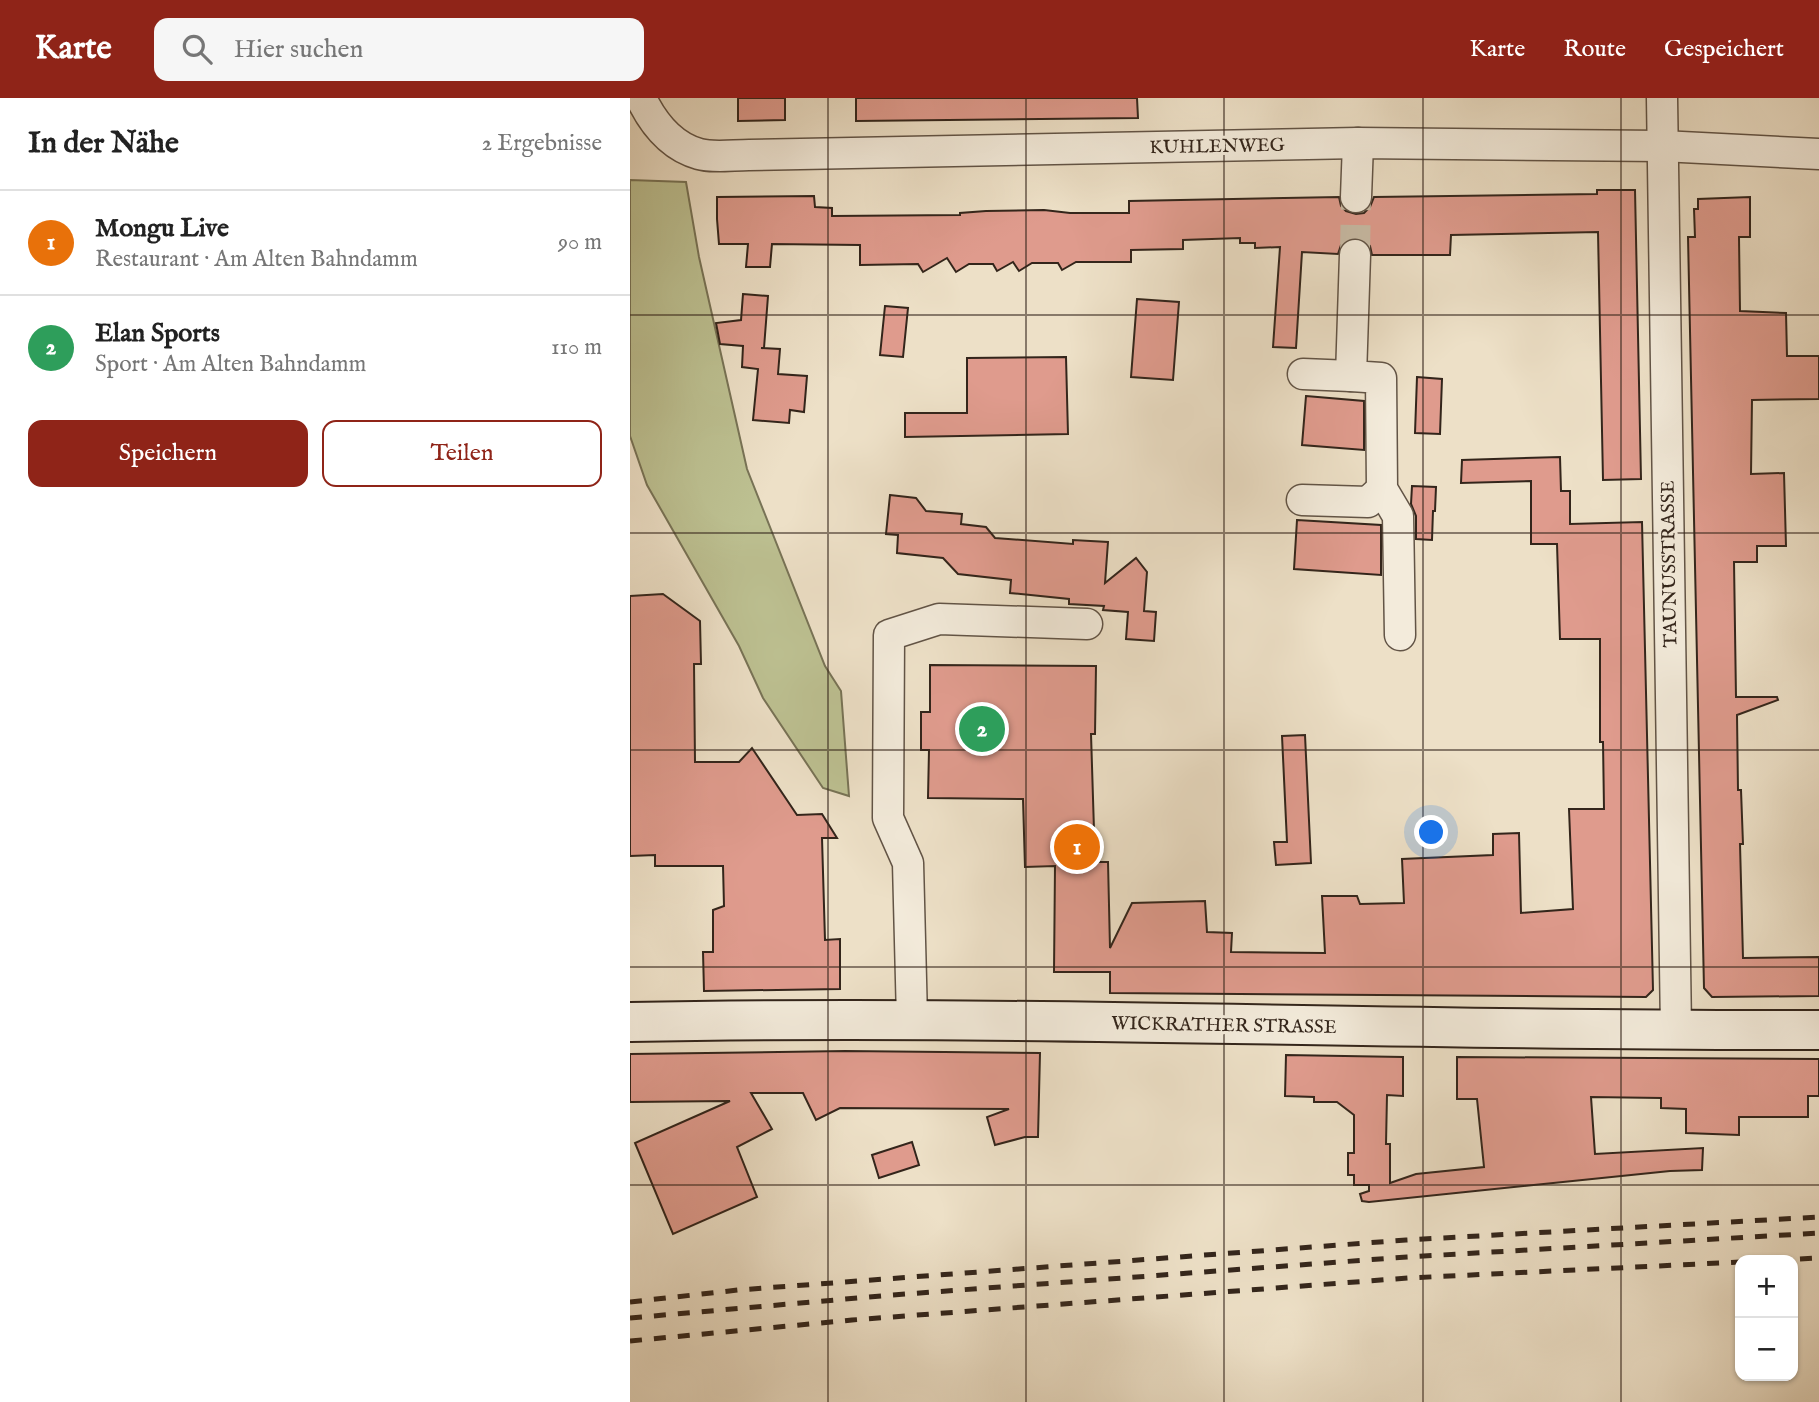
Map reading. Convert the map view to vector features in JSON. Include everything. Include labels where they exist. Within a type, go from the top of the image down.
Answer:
[{"type":"main road","name":"WICKRATHER STRASSE","points":[[630,1022],[912,1019],[1819,1030]]},
{"type":"street","name":"KUHLENWEG","points":[[641,98],[651,119],[670,140],[699,154],[1358,143],[1662,146],[1819,154]]},
{"type":"street","name":"TAUNUSSTRASSE","points":[[1662,98],[1676,1030]]},
{"type":"street","points":[[1356,197],[1358,143]]},
{"type":"street","points":[[1352,376],[1355,255]]},
{"type":"street","points":[[1303,374],[1381,379],[1382,489],[1398,516],[1400,635]]},
{"type":"street","points":[[1302,500],[1368,502],[1382,489]]},
{"type":"street","points":[[912,1019],[908,863],[888,818],[889,635],[939,619],[1087,624]]},
{"type":"green space","points":[[630,180],[686,182],[699,257],[747,469],[825,666],[841,691],[849,796],[823,788],[763,698],[739,646],[647,485],[630,436]]},
{"type":"building","points":[[738,98],[785,98],[785,120],[738,121]]},
{"type":"building","points":[[856,98],[1137,98],[1138,118],[856,121]]},
{"type":"building","points":[[1597,190],[1635,190],[1641,479],[1603,480],[1598,232],[1451,235],[1450,255],[1372,255],[1370,246],[1365,241],[1355,238],[1346,240],[1338,254],[1302,252],[1296,348],[1273,347],[1280,247],[1255,248],[1255,243],[1240,243],[1240,238],[1183,240],[1183,249],[1131,250],[1131,262],[1076,262],[1062,270],[1058,263],[1032,263],[1019,271],[1013,262],[997,271],[993,264],[969,264],[956,272],[947,258],[923,272],[918,264],[860,265],[860,245],[772,244],[770,267],[746,267],[748,244],[719,244],[717,219],[717,197],[814,196],[815,207],[832,208],[832,216],[960,215],[986,211],[1044,210],[1129,213],[1129,201],[1339,197],[1341,206],[1346,211],[1356,214],[1364,213],[1374,197],[1597,194]]},
{"type":"building","points":[[1750,197],[1750,237],[1739,237],[1740,311],[1786,313],[1787,356],[1819,356],[1819,399],[1752,400],[1751,474],[1784,473],[1786,546],[1757,546],[1757,562],[1734,562],[1736,697],[1777,697],[1778,700],[1737,715],[1738,790],[1741,790],[1743,844],[1740,844],[1743,958],[1819,957],[1819,996],[1712,997],[1704,988],[1688,237],[1695,237],[1694,209],[1698,209],[1698,199]]},
{"type":"building","points":[[743,294],[768,296],[764,348],[761,348],[780,349],[778,374],[807,376],[804,412],[790,410],[789,423],[753,420],[758,369],[742,367],[743,346],[720,344],[716,323],[741,320]]},
{"type":"building","points":[[1137,299],[1179,302],[1173,380],[1131,377]]},
{"type":"building","points":[[885,306],[908,308],[903,357],[880,355]]},
{"type":"building","points":[[1066,357],[1068,434],[905,437],[905,413],[967,413],[967,358]]},
{"type":"building","points":[[1417,377],[1442,379],[1440,434],[1415,433]]},
{"type":"building","points":[[1306,396],[1364,401],[1364,450],[1302,445]]},
{"type":"building","points":[[1560,457],[1561,491],[1570,491],[1570,524],[1642,522],[1653,990],[1646,997],[1110,993],[1110,972],[1054,972],[1055,866],[1025,867],[1023,799],[928,798],[929,750],[921,750],[921,712],[930,712],[930,665],[1096,666],[1095,734],[1091,734],[1095,862],[1108,862],[1110,948],[1132,903],[1205,901],[1207,932],[1232,933],[1231,952],[1325,953],[1322,896],[1357,896],[1360,904],[1404,903],[1402,859],[1493,855],[1493,834],[1519,833],[1521,913],[1573,909],[1569,809],[1604,809],[1603,742],[1600,742],[1600,639],[1560,639],[1557,544],[1531,544],[1531,481],[1461,483],[1462,460]]},
{"type":"building","points":[[1412,486],[1436,487],[1432,540],[1416,539],[1416,516],[1411,504]]},
{"type":"building","points":[[890,495],[916,498],[926,511],[962,514],[961,524],[986,527],[995,538],[1073,544],[1073,540],[1108,542],[1105,583],[1136,558],[1147,572],[1144,611],[1156,612],[1154,641],[1126,639],[1128,612],[1103,610],[1104,606],[1069,604],[1069,599],[1010,593],[1011,580],[958,574],[943,558],[897,553],[898,535],[886,534]]},
{"type":"building","points":[[1297,520],[1381,525],[1381,575],[1294,569]]},
{"type":"building","points":[[663,594],[700,621],[701,664],[694,664],[695,762],[739,762],[752,748],[797,815],[822,814],[837,838],[822,838],[825,940],[840,939],[840,989],[704,991],[703,952],[713,952],[713,910],[724,906],[723,866],[655,866],[655,855],[630,856],[630,596]]},
{"type":"building","points":[[1305,735],[1311,863],[1276,865],[1274,842],[1287,842],[1282,736]]},
{"type":"building","points":[[845,1051],[1040,1053],[1038,1137],[1025,1137],[995,1145],[987,1117],[1009,1109],[840,1108],[816,1120],[803,1093],[751,1093],[772,1129],[737,1147],[757,1197],[673,1234],[635,1143],[730,1101],[630,1102],[630,1054]]},
{"type":"building","points":[[1286,1055],[1403,1057],[1403,1096],[1387,1095],[1386,1144],[1390,1144],[1390,1183],[1416,1174],[1484,1167],[1477,1099],[1457,1099],[1457,1057],[1819,1059],[1819,1096],[1808,1096],[1808,1117],[1739,1117],[1739,1135],[1686,1133],[1686,1109],[1661,1108],[1661,1098],[1591,1097],[1595,1154],[1703,1148],[1702,1170],[1369,1202],[1362,1201],[1360,1194],[1369,1191],[1369,1185],[1354,1185],[1354,1175],[1348,1175],[1348,1153],[1354,1153],[1354,1115],[1337,1102],[1314,1102],[1314,1097],[1285,1096]]},
{"type":"building","points":[[912,1142],[919,1165],[879,1178],[872,1155]]},
{"type":"tunnel","points":[[1355,255],[1356,197]]},
{"type":"railway","points":[[630,1302],[738,1290],[1406,1240],[1819,1217]]},
{"type":"railway","points":[[630,1318],[892,1295],[1407,1257],[1819,1233]]},
{"type":"railway","points":[[1798,1259],[1819,1258]]},
{"type":"railway","points":[[630,1341],[852,1320],[1408,1278],[1735,1262]]},
{"type":"place","name":"Elan Sports","points":[[982,729]]},
{"type":"place","name":"Mongu Live","points":[[1077,847]]}]
